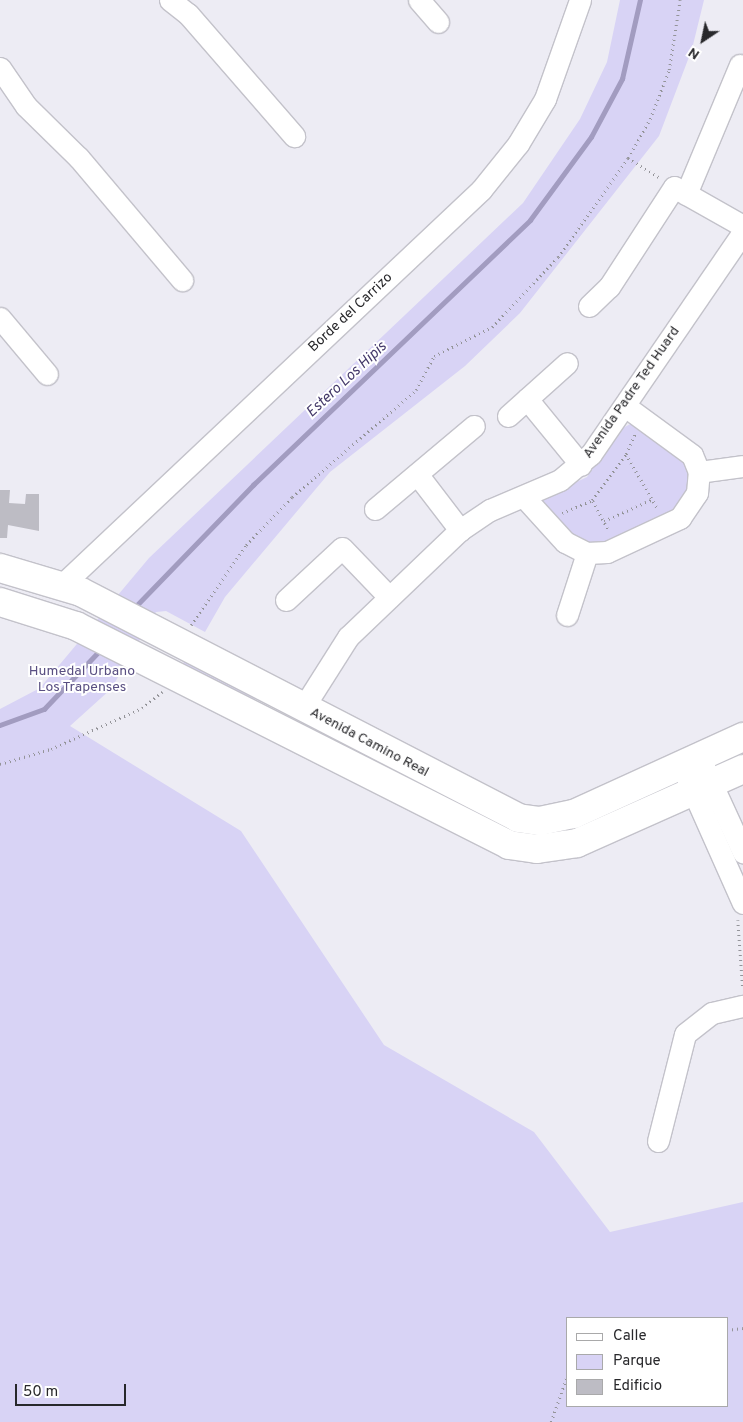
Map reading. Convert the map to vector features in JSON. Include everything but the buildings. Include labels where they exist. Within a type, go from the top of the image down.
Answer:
[{"type":"main road","name":"Avenida Camino Real","points":[[0,568],[62,585],[178,633],[293,702],[494,809],[529,820],[574,814],[743,737]]},
{"type":"main road","points":[[11,604],[44,595],[62,585]]},
{"type":"main road","name":"Avenida Camino Real","points":[[11,604],[76,626],[167,678],[255,713],[477,831],[523,847],[578,844],[743,769]]},
{"type":"main road","points":[[255,713],[264,701],[293,702]]},
{"type":"street","points":[[170,0],[185,7],[294,136]]},
{"type":"street","points":[[419,0],[438,22]]},
{"type":"street","name":"Borde del Carrizo","points":[[62,585],[481,190],[518,144],[545,99],[580,0]]},
{"type":"street","points":[[589,306],[609,287],[680,190],[740,65]]},
{"type":"street","points":[[0,69],[46,128],[79,158],[182,280]]},
{"type":"street","points":[[680,190],[743,226]]},
{"type":"street","name":"Avenida Padre Ted Huard","points":[[293,702],[340,646],[460,530],[490,510],[524,497],[581,465],[625,406],[743,232]]},
{"type":"street","points":[[0,318],[47,374]]},
{"type":"street","points":[[508,416],[567,363]]},
{"type":"street","points":[[527,399],[581,465]]},
{"type":"street","points":[[524,497],[571,547],[588,553],[618,548],[667,526],[693,502],[699,472],[683,444],[625,406]]},
{"type":"street","points":[[375,509],[474,426]]},
{"type":"street","points":[[699,472],[743,466]]},
{"type":"street","points":[[417,474],[460,530]]},
{"type":"street","points":[[286,600],[342,548],[390,597]]},
{"type":"street","points":[[567,615],[588,553]]},
{"type":"street","points":[[690,760],[702,788],[743,903]]},
{"type":"street","points":[[702,788],[743,852]]},
{"type":"street","points":[[658,1141],[685,1034],[712,1013],[743,1006]]},
{"type":"path","points":[[178,633],[246,545],[292,497],[416,390],[434,356],[492,327],[558,257],[628,158],[669,70],[680,0]]},
{"type":"path","points":[[628,158],[680,190]]},
{"type":"path","points":[[545,521],[592,500],[626,454],[667,526]]},
{"type":"path","points":[[604,521],[653,499]]},
{"type":"path","points":[[592,500],[618,548]]},
{"type":"path","points":[[0,764],[51,749],[142,708],[167,678]]},
{"type":"path","points":[[728,1330],[743,1328]]},
{"type":"path","points":[[551,1422],[566,1379]]},
{"type":"green space","name":"Humedal Urbano Los Trapenses","points":[[620,0],[704,0],[692,49],[659,136],[520,313],[465,366],[330,472],[225,597],[205,632],[166,611],[156,612],[111,689],[70,726],[241,831],[384,1045],[534,1132],[610,1232],[743,1202],[743,1422],[0,1422],[0,709],[40,688],[149,558],[523,203],[580,119],[607,62]]},
{"type":"green space","points":[[636,421],[677,447],[693,481],[677,513],[603,547],[578,543],[543,503],[545,497],[587,477],[619,430]]},
{"type":"green space","points":[[187,655],[257,693],[252,703],[181,668]]},
{"type":"waterway","name":"Estero Los Hipis","points":[[133,609],[253,485],[530,220],[591,137],[622,79],[640,0]]},
{"type":"waterway","name":"Estero Los Hipis","points":[[0,725],[44,709],[102,648]]}]
